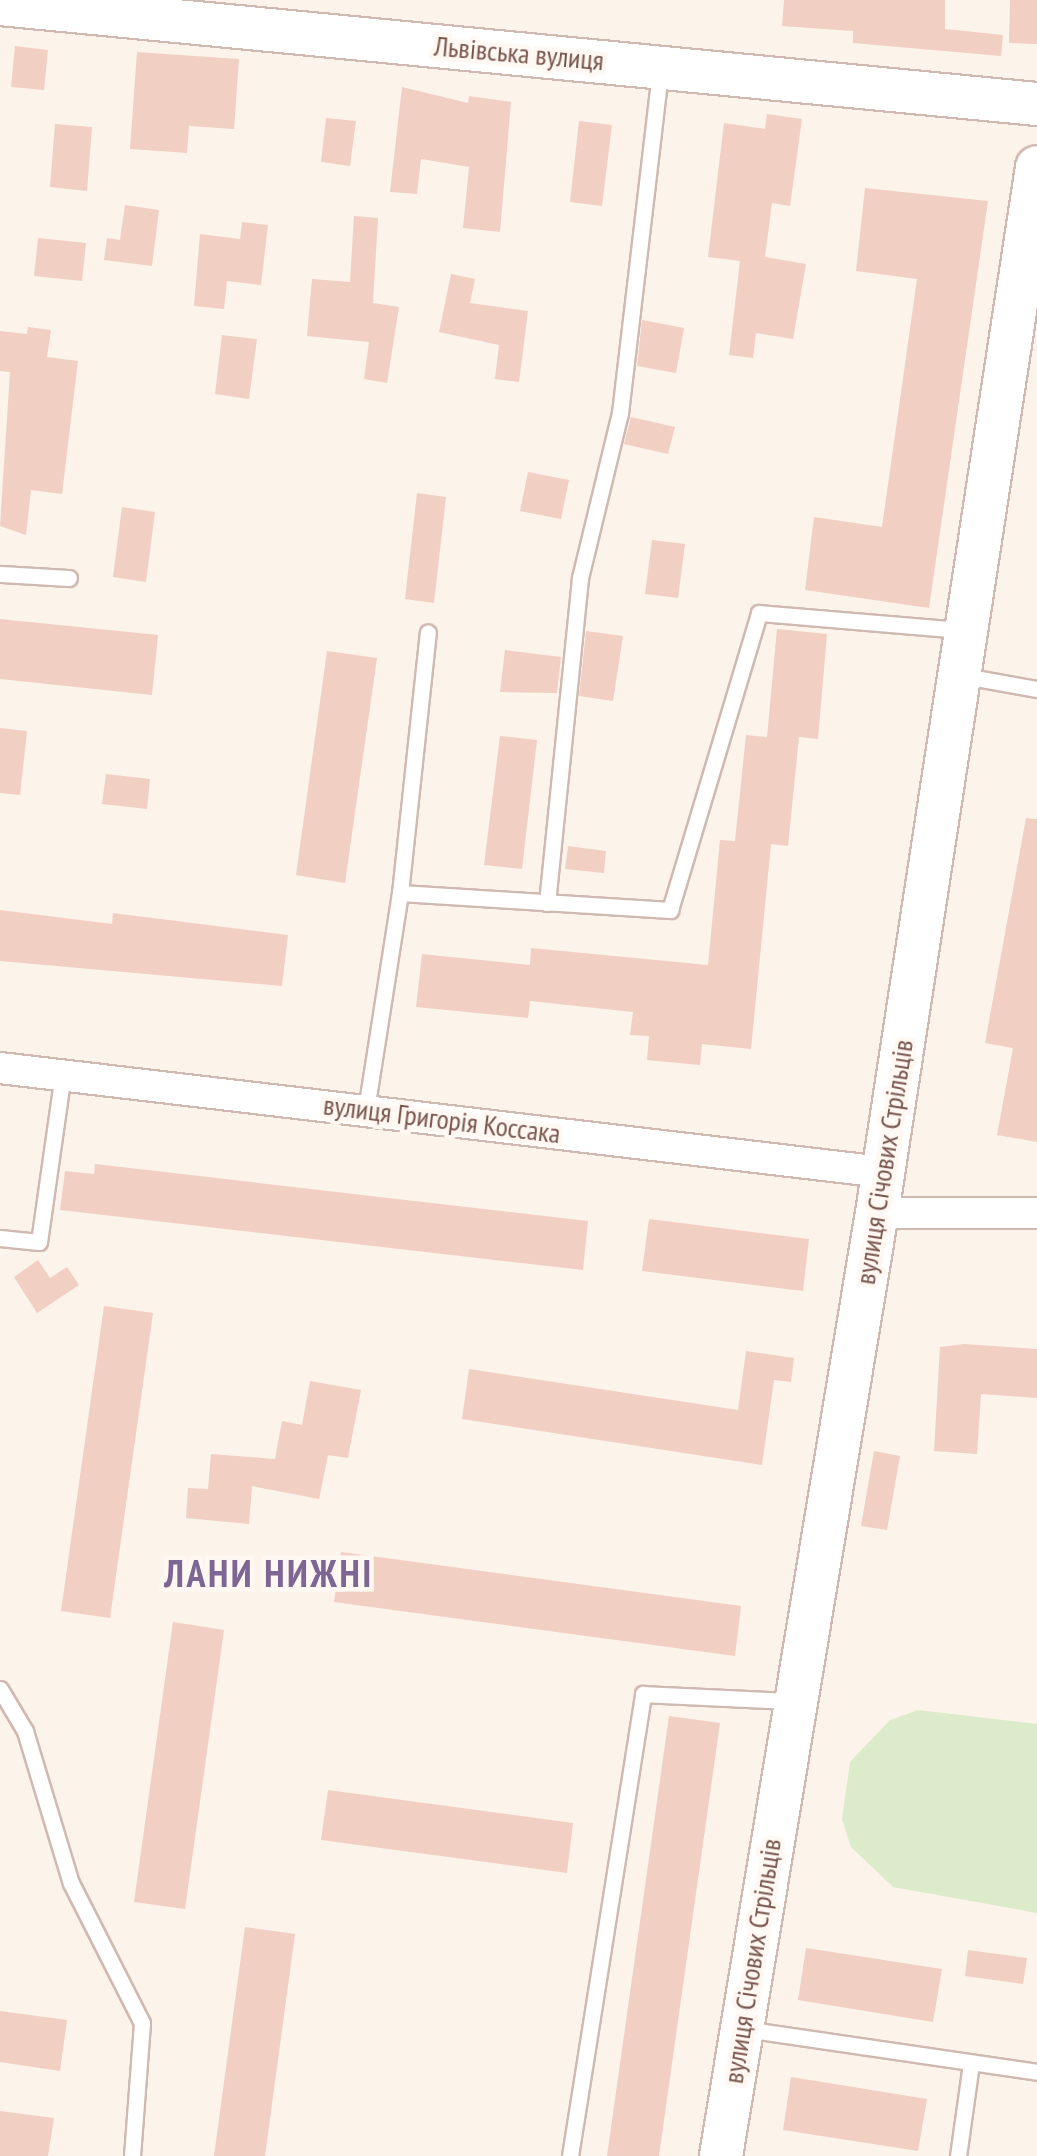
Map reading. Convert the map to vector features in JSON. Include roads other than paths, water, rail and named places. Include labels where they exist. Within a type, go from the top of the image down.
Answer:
[{"type":"street","name":"Львівська вулиця","points":[[0,4],[246,21],[1037,104]]},
{"type":"street","name":"вулиця Січових Стрільців","points":[[721,2156],[793,1701],[880,1192],[962,630],[1037,167]]},
{"type":"street","name":"вулиця Григорія Коссака","points":[[0,1068],[366,1110],[880,1192],[1037,1213]]},
{"type":"lane","points":[[547,903],[580,578],[620,413],[661,66]]},
{"type":"lane","points":[[0,574],[69,578]]},
{"type":"lane","points":[[400,893],[670,910],[759,613],[962,630]]},
{"type":"lane","points":[[366,1110],[400,893],[428,633]]},
{"type":"lane","points":[[956,674],[1037,689]]},
{"type":"lane","points":[[0,1238],[39,1242],[64,1074]]},
{"type":"lane","points":[[0,1689],[25,1730],[71,1883],[142,2023],[132,2156]]},
{"type":"lane","points":[[570,2156],[644,1694],[793,1701]]},
{"type":"lane","points":[[742,2028],[1037,2072]]},
{"type":"lane","points":[[958,2156],[972,2062]]},
{"type":"district","name":"ЛАНИ НИЖНІ","points":[[269,1573]]}]
